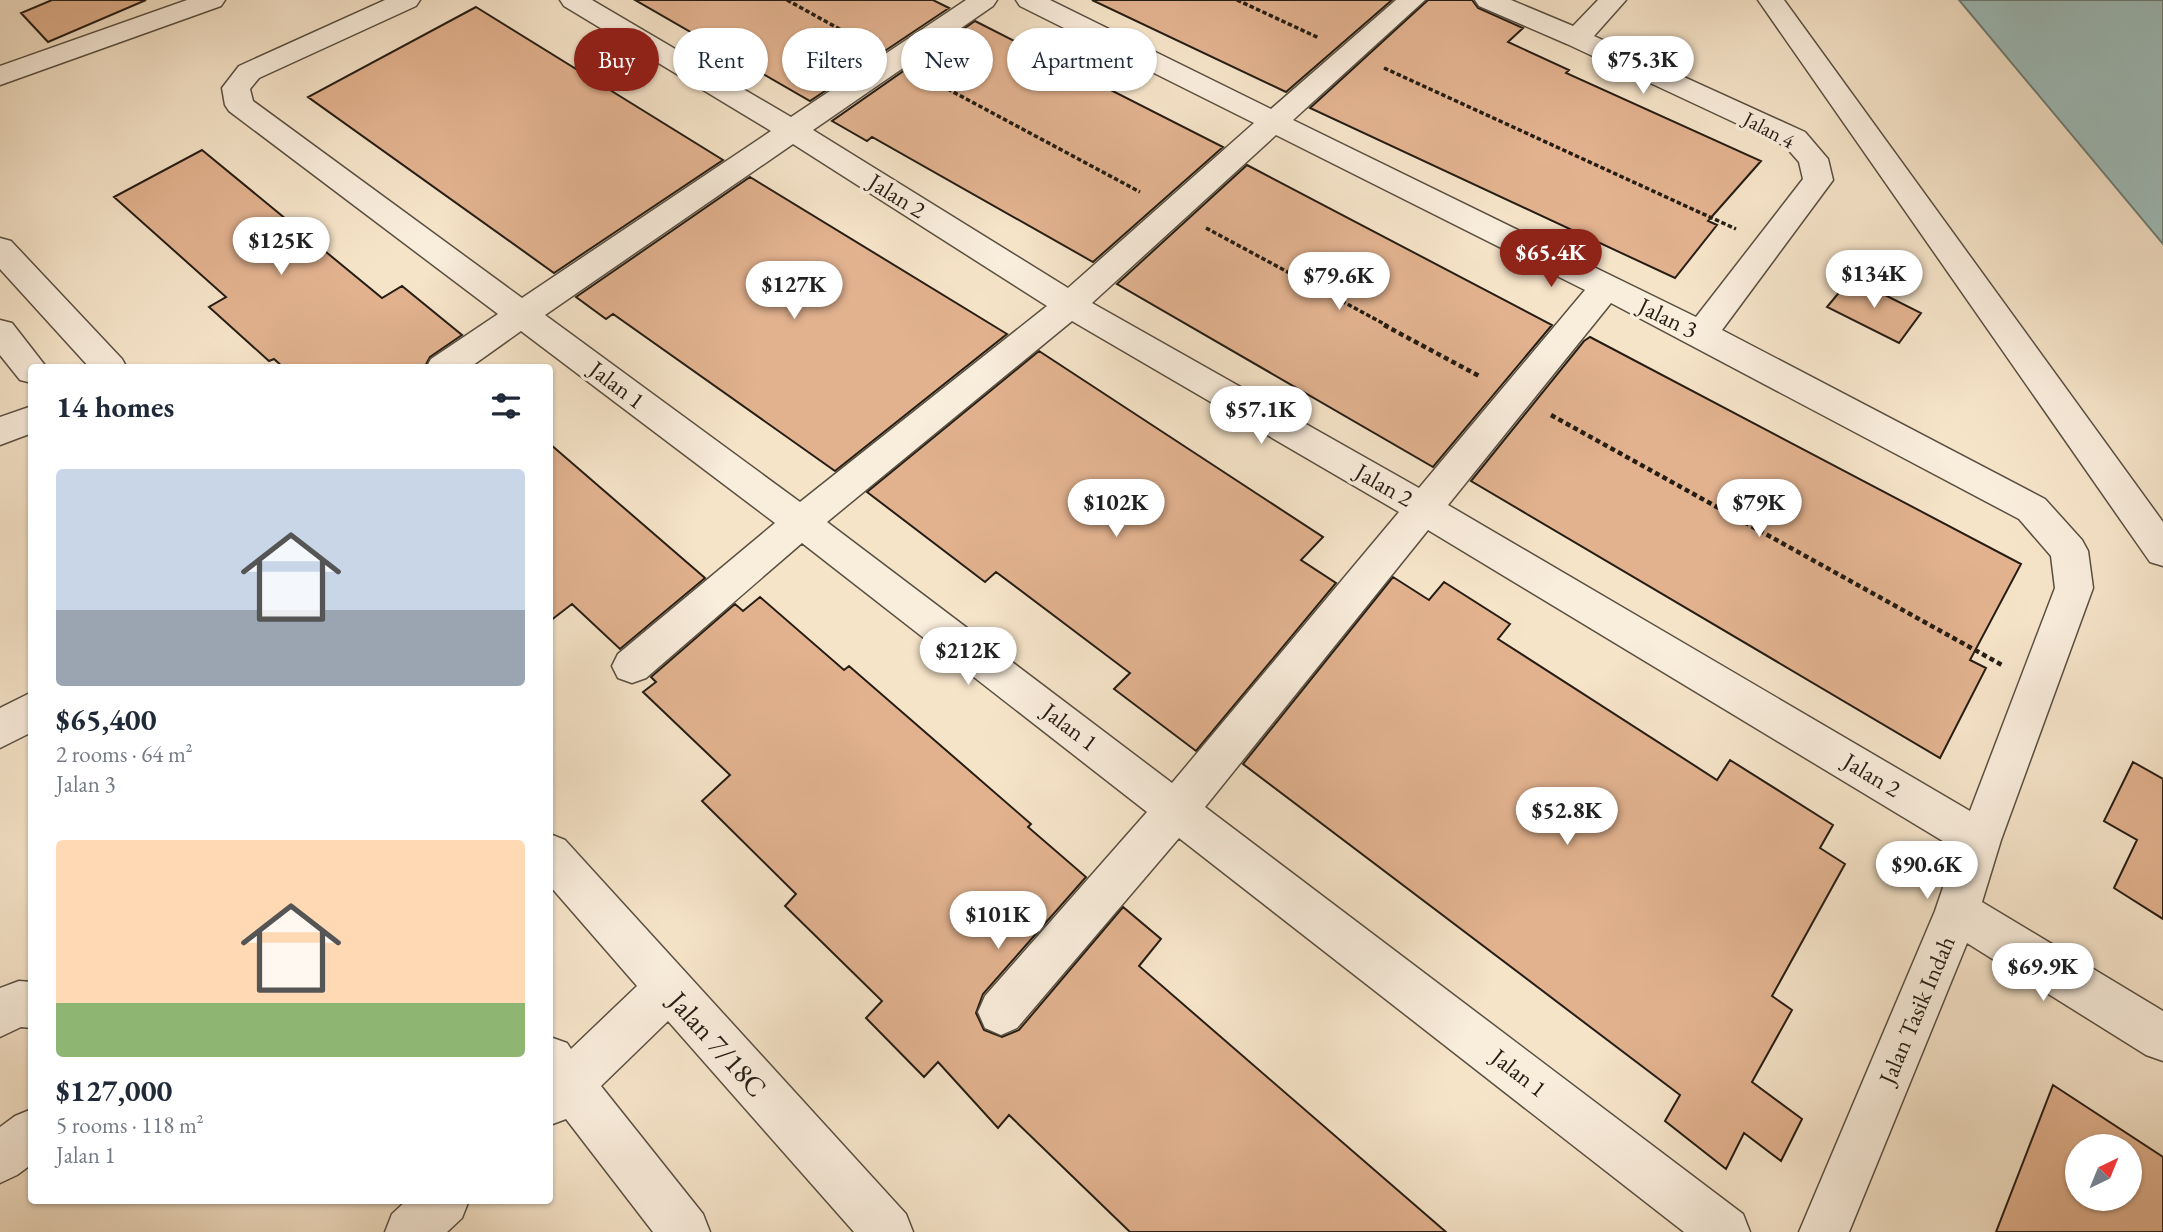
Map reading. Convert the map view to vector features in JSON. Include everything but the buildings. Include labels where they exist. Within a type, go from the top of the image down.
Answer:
[{"type":"street","points":[[0,76],[212,0]]},
{"type":"street","name":"Jalan 1","points":[[407,0],[249,72],[236,88],[239,105],[801,522],[1177,808],[1725,1232]]},
{"type":"street","name":"Jalan 2","points":[[573,0],[793,131],[1070,305],[1423,508],[1980,840]]},
{"type":"street","points":[[449,364],[984,0]]},
{"type":"street","name":"Jalan 3","points":[[1029,0],[1701,334],[2032,509],[2069,551],[2074,588]]},
{"type":"street","points":[[632,666],[801,522],[1070,305],[1173,210],[1412,0]]},
{"type":"street","name":"Jalan 4","points":[[1488,0],[1795,139],[1814,159],[1818,180],[1701,334]]},
{"type":"street","points":[[1577,38],[1612,0]]},
{"type":"street","points":[[1771,0],[2163,551]]},
{"type":"street","points":[[0,250],[106,364]]},
{"type":"street","points":[[1001,1012],[1177,808],[1606,287]]},
{"type":"street","points":[[0,332],[28,366]]},
{"type":"street","points":[[0,431],[28,420]]},
{"type":"street","name":"Jalan Tasik Indah","points":[[1824,1232],[1958,912],[1980,840],[2074,588]]},
{"type":"street","points":[[0,730],[28,712]]},
{"type":"street","name":"Jalan 7/18C","points":[[553,858],[888,1232]]},
{"type":"street","points":[[1958,912],[2163,1038]]},
{"type":"street","points":[[668,989],[555,1082],[685,1232]]},
{"type":"street","points":[[0,1014],[11,1006],[28,1004]]},
{"type":"street","points":[[0,1158],[28,1136]]},
{"type":"street","points":[[410,1232],[440,1204]]},
{"type":"path","points":[[787,0],[1516,396],[2037,685]]},
{"type":"path","points":[[1237,0],[1769,244]]},
{"type":"water","points":[[1959,0],[2163,0],[2163,244]]}]
